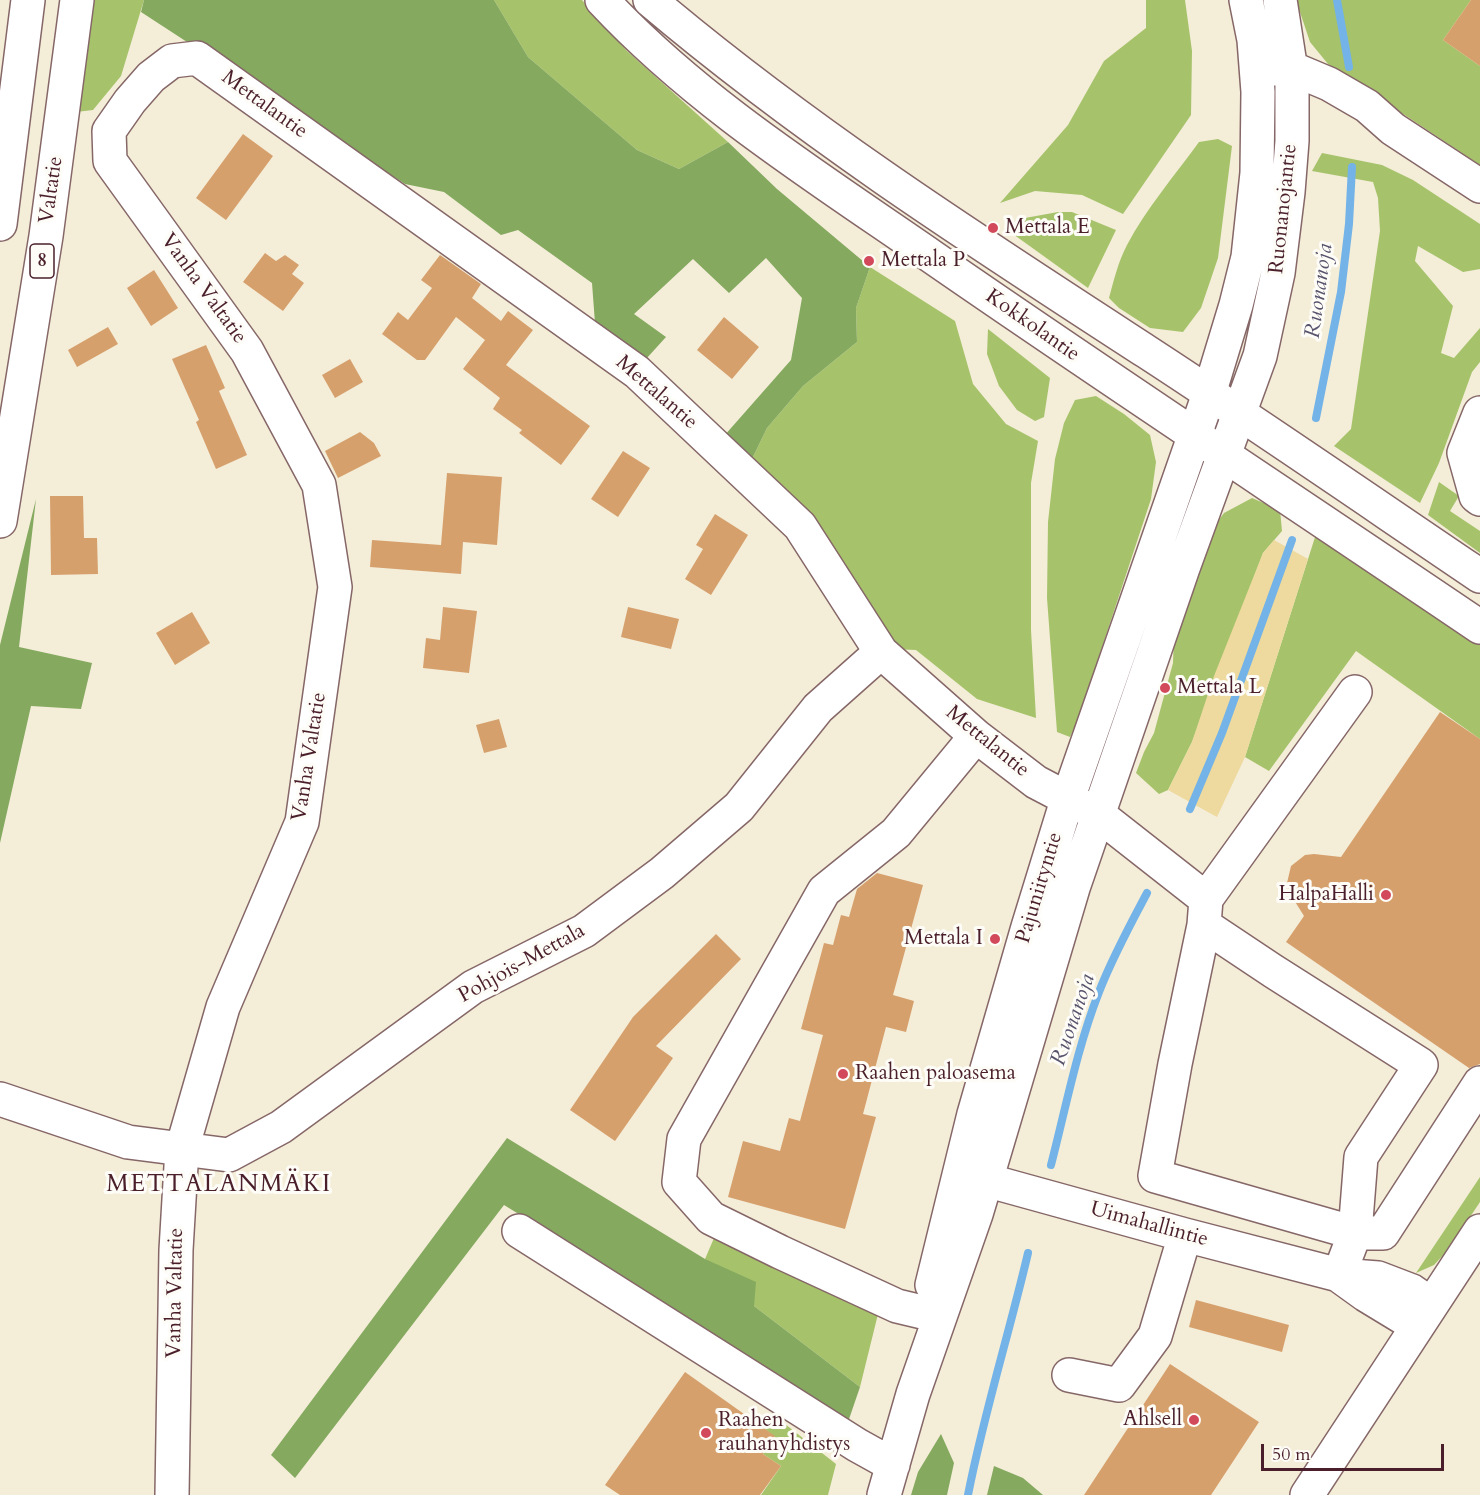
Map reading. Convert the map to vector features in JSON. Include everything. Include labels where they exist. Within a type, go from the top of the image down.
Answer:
[{"type":"main road","points":[[0,224],[28,0]]},
{"type":"main road","name":"Valtatie","points":[[0,521],[37,297],[77,0]]},
{"type":"main road","name":"Kokkolantie","points":[[602,0],[624,24],[748,129],[1194,436],[1480,627]]},
{"type":"main road","name":"Kokkolantie","points":[[650,0],[774,101],[914,200],[1480,576]]},
{"type":"main road","name":"Ruonanojantie","points":[[1209,394],[1248,256],[1257,173],[1257,82],[1254,40],[1246,0]]},
{"type":"main road","name":"Ruonanojantie","points":[[1239,414],[1260,356],[1278,273],[1288,192],[1292,141],[1291,82],[1280,0]]},
{"type":"main road","name":"Mettalantie","points":[[151,77],[172,61],[197,58],[637,372],[800,526],[881,652],[976,736],[1036,782],[1099,815],[1205,912],[1421,1065],[1361,1157],[1355,1233]]},
{"type":"main road","name":"Vanha Valtatie","points":[[151,77],[130,101],[109,131],[110,160],[247,351],[319,485],[335,587],[302,822],[224,1007],[182,1149],[176,1250],[172,1495]]},
{"type":"main road","points":[[1257,82],[1329,84],[1367,106],[1393,129],[1480,186]]},
{"type":"main road","name":"Pajuniityntie","points":[[973,1176],[1028,927],[1068,799],[1209,394]]},
{"type":"main road","points":[[1480,413],[1464,453],[1476,496],[1480,499]]},
{"type":"main road","name":"Pajuniityntie","points":[[889,1480],[933,1315],[934,1274],[973,1176],[1183,568],[1239,414]]},
{"type":"main road","name":"Pohjois-Mettala","points":[[0,1099],[128,1142],[229,1155],[281,1127],[473,987],[584,931],[662,873],[739,807],[818,708],[881,652]]},
{"type":"main road","points":[[1148,1225],[1175,1064],[1205,912],[1355,692]]},
{"type":"main road","points":[[933,1315],[897,1306],[711,1218],[679,1182],[684,1138],[824,891],[896,833],[976,736]]},
{"type":"main road","points":[[1155,1176],[1355,1233],[1383,1233],[1480,1083]]},
{"type":"main road","name":"Uimahallintie","points":[[973,1176],[1339,1275],[1378,1278],[1412,1291],[1424,1315]]},
{"type":"main road","points":[[519,1231],[837,1432],[889,1480]]},
{"type":"main road","points":[[1307,1495],[1424,1315],[1471,1265],[1480,1231]]},
{"type":"main road","points":[[1339,1275],[1355,1233]]},
{"type":"main road","points":[[1069,1375],[1119,1385],[1155,1336],[1185,1235]]},
{"type":"green space","points":[[91,0],[144,0],[121,76],[93,110],[76,112]]},
{"type":"green space","points":[[144,0],[494,0],[528,57],[637,150],[679,169],[728,142],[777,189],[870,267],[856,308],[857,342],[803,386],[767,428],[751,461],[724,436],[791,360],[802,298],[766,258],[729,293],[693,259],[634,314],[666,337],[646,359],[595,323],[592,283],[518,230],[501,235],[444,192],[405,184],[141,12]]},
{"type":"green space","points":[[494,0],[582,0],[627,51],[728,142],[679,169],[637,150],[528,57]]},
{"type":"green space","points":[[1146,0],[1185,0],[1192,51],[1191,115],[1123,214],[1082,195],[1035,191],[1000,203],[1068,125],[1104,61],[1146,28]]},
{"type":"green space","points":[[1296,0],[1471,0],[1443,40],[1480,66],[1480,165],[1328,64],[1310,42]]},
{"type":"green space","points":[[1218,139],[1232,146],[1218,258],[1201,308],[1183,332],[1150,328],[1119,308],[1109,298],[1119,264],[1143,218],[1199,142]]},
{"type":"green space","points":[[1322,153],[1382,165],[1413,180],[1480,224],[1480,269],[1463,272],[1418,246],[1415,261],[1453,306],[1441,353],[1454,358],[1480,328],[1480,362],[1472,372],[1439,463],[1420,503],[1334,446],[1351,429],[1380,231],[1378,198],[1373,182],[1312,171]]},
{"type":"green space","points":[[1072,212],[1116,230],[1088,288],[1006,229],[1025,218]]},
{"type":"green space","points":[[870,267],[955,321],[973,384],[1006,424],[1038,441],[1031,483],[1031,630],[1036,718],[977,699],[916,650],[891,649],[751,461],[767,428],[803,386],[857,342],[856,308]]},
{"type":"green space","points":[[988,329],[1050,378],[1044,417],[1035,421],[1017,410],[999,386],[987,354]]},
{"type":"green space","points":[[1096,396],[1124,414],[1150,435],[1156,462],[1151,499],[1078,720],[1070,737],[1057,732],[1047,598],[1048,522],[1055,459],[1064,423],[1075,400]]},
{"type":"green space","points":[[1439,482],[1459,496],[1450,511],[1480,531],[1480,553],[1428,515]]},
{"type":"green space","points":[[1252,498],[1280,510],[1282,531],[1263,553],[1192,742],[1168,790],[1159,794],[1136,773],[1154,733],[1173,663],[1174,634],[1206,537],[1224,513]]},
{"type":"green space","points":[[36,499],[19,647],[92,663],[81,709],[31,706],[0,843],[0,645]]},
{"type":"green space","points":[[1316,534],[1480,642],[1480,739],[1356,651],[1269,771],[1245,757]]},
{"type":"green space","points":[[507,1138],[705,1259],[756,1282],[754,1306],[860,1387],[848,1422],[682,1314],[504,1205],[295,1478],[271,1455]]},
{"type":"green space","points":[[1480,1177],[1480,1202],[1448,1250],[1434,1265],[1416,1273]]},
{"type":"green space","points":[[714,1238],[879,1310],[860,1387],[754,1306],[705,1259]]},
{"type":"green space","points":[[776,1417],[836,1464],[828,1495],[761,1495],[781,1466],[763,1454],[775,1437],[765,1429]]},
{"type":"green space","points":[[941,1434],[954,1463],[947,1495],[911,1495],[918,1472]]},
{"type":"green space","points":[[994,1466],[1023,1478],[1043,1495],[987,1495]]},
{"type":"sand","points":[[1274,540],[1308,559],[1245,757],[1217,817],[1168,790],[1192,742],[1214,676],[1263,553]]},
{"type":"building","points":[[1471,0],[1480,0],[1480,66],[1443,40]]},
{"type":"building","points":[[243,134],[273,156],[226,220],[196,198]]},
{"type":"building","points":[[265,253],[276,261],[285,255],[299,265],[292,274],[304,283],[283,311],[243,282]]},
{"type":"building","points":[[440,255],[481,284],[472,298],[501,321],[508,311],[533,330],[506,365],[590,426],[561,465],[519,433],[522,430],[493,409],[500,398],[463,369],[485,340],[456,317],[425,360],[417,360],[382,334],[398,312],[408,320],[432,288],[421,280]]},
{"type":"building","points":[[154,270],[178,308],[151,326],[127,288]]},
{"type":"building","points":[[724,317],[759,347],[732,379],[697,350]]},
{"type":"building","points":[[108,327],[118,344],[77,367],[68,350]]},
{"type":"building","points":[[206,345],[225,388],[219,391],[247,455],[216,469],[196,422],[199,420],[172,359]]},
{"type":"building","points":[[350,359],[363,382],[335,398],[322,375]]},
{"type":"building","points":[[360,432],[374,443],[381,456],[338,478],[325,451]]},
{"type":"building","points":[[623,451],[650,468],[618,517],[591,499]]},
{"type":"building","points":[[447,473],[502,477],[497,545],[463,542],[461,574],[370,567],[372,540],[441,545]]},
{"type":"building","points":[[50,496],[83,496],[84,538],[97,538],[98,574],[51,575]]},
{"type":"building","points":[[715,514],[748,535],[711,595],[685,579],[703,549],[696,545]]},
{"type":"building","points":[[443,607],[477,611],[469,673],[423,668],[426,638],[440,640]]},
{"type":"building","points":[[628,607],[679,619],[671,649],[621,637]]},
{"type":"building","points":[[192,612],[210,643],[175,665],[156,633]]},
{"type":"building","name":"HalpaHalli","points":[[1440,712],[1480,739],[1480,1064],[1469,1068],[1286,942],[1304,916],[1289,892],[1287,883],[1291,866],[1305,855],[1341,857]]},
{"type":"building","points":[[499,719],[507,747],[484,753],[476,725]]},
{"type":"building","name":"Raahen paloasema","points":[[877,873],[923,885],[893,995],[914,1001],[906,1032],[886,1027],[863,1114],[876,1117],[845,1229],[728,1197],[743,1141],[780,1151],[789,1118],[800,1121],[823,1035],[801,1029],[824,943],[833,945],[841,915],[849,917],[857,889]]},
{"type":"building","points":[[716,934],[741,959],[656,1046],[673,1058],[615,1141],[570,1110],[633,1017]]},
{"type":"building","points":[[1196,1300],[1289,1325],[1282,1352],[1189,1327]]},
{"type":"building","points":[[1170,1364],[1259,1422],[1211,1495],[1084,1495]]},
{"type":"building","name":"Raahen rauhanyhdistys","points":[[685,1372],[775,1436],[763,1454],[781,1466],[760,1495],[620,1495],[605,1485]]},
{"type":"waterway","name":"Ruonanoja","points":[[1337,0],[1349,67]]},
{"type":"waterway","name":"Ruonanoja","points":[[1316,418],[1341,292],[1349,224],[1352,167]]},
{"type":"waterway","name":"Ruonanoja","points":[[1190,809],[1222,733],[1292,540]]},
{"type":"waterway","name":"Ruonanoja","points":[[1051,1165],[1091,1013],[1110,967],[1147,893]]},
{"type":"waterway","name":"Ruonanoja","points":[[968,1495],[981,1434],[1028,1253]]},
{"type":"place","name":"Mettala E","points":[[993,228]]},
{"type":"place","name":"Mettala P","points":[[869,261]]},
{"type":"place","name":"Mettala L","points":[[1165,688]]},
{"type":"place","name":"HalpaHalli","points":[[1386,895]]},
{"type":"place","name":"Mettala I","points":[[995,939]]},
{"type":"place","name":"Raahen paloasema","points":[[843,1074]]},
{"type":"place","name":"Ahlsell","points":[[1194,1420]]},
{"type":"place","name":"Raahen rauhanyhdistys","points":[[706,1433]]},
{"type":"district","name":"METTALANMÄKI","points":[[219,1185]]}]
